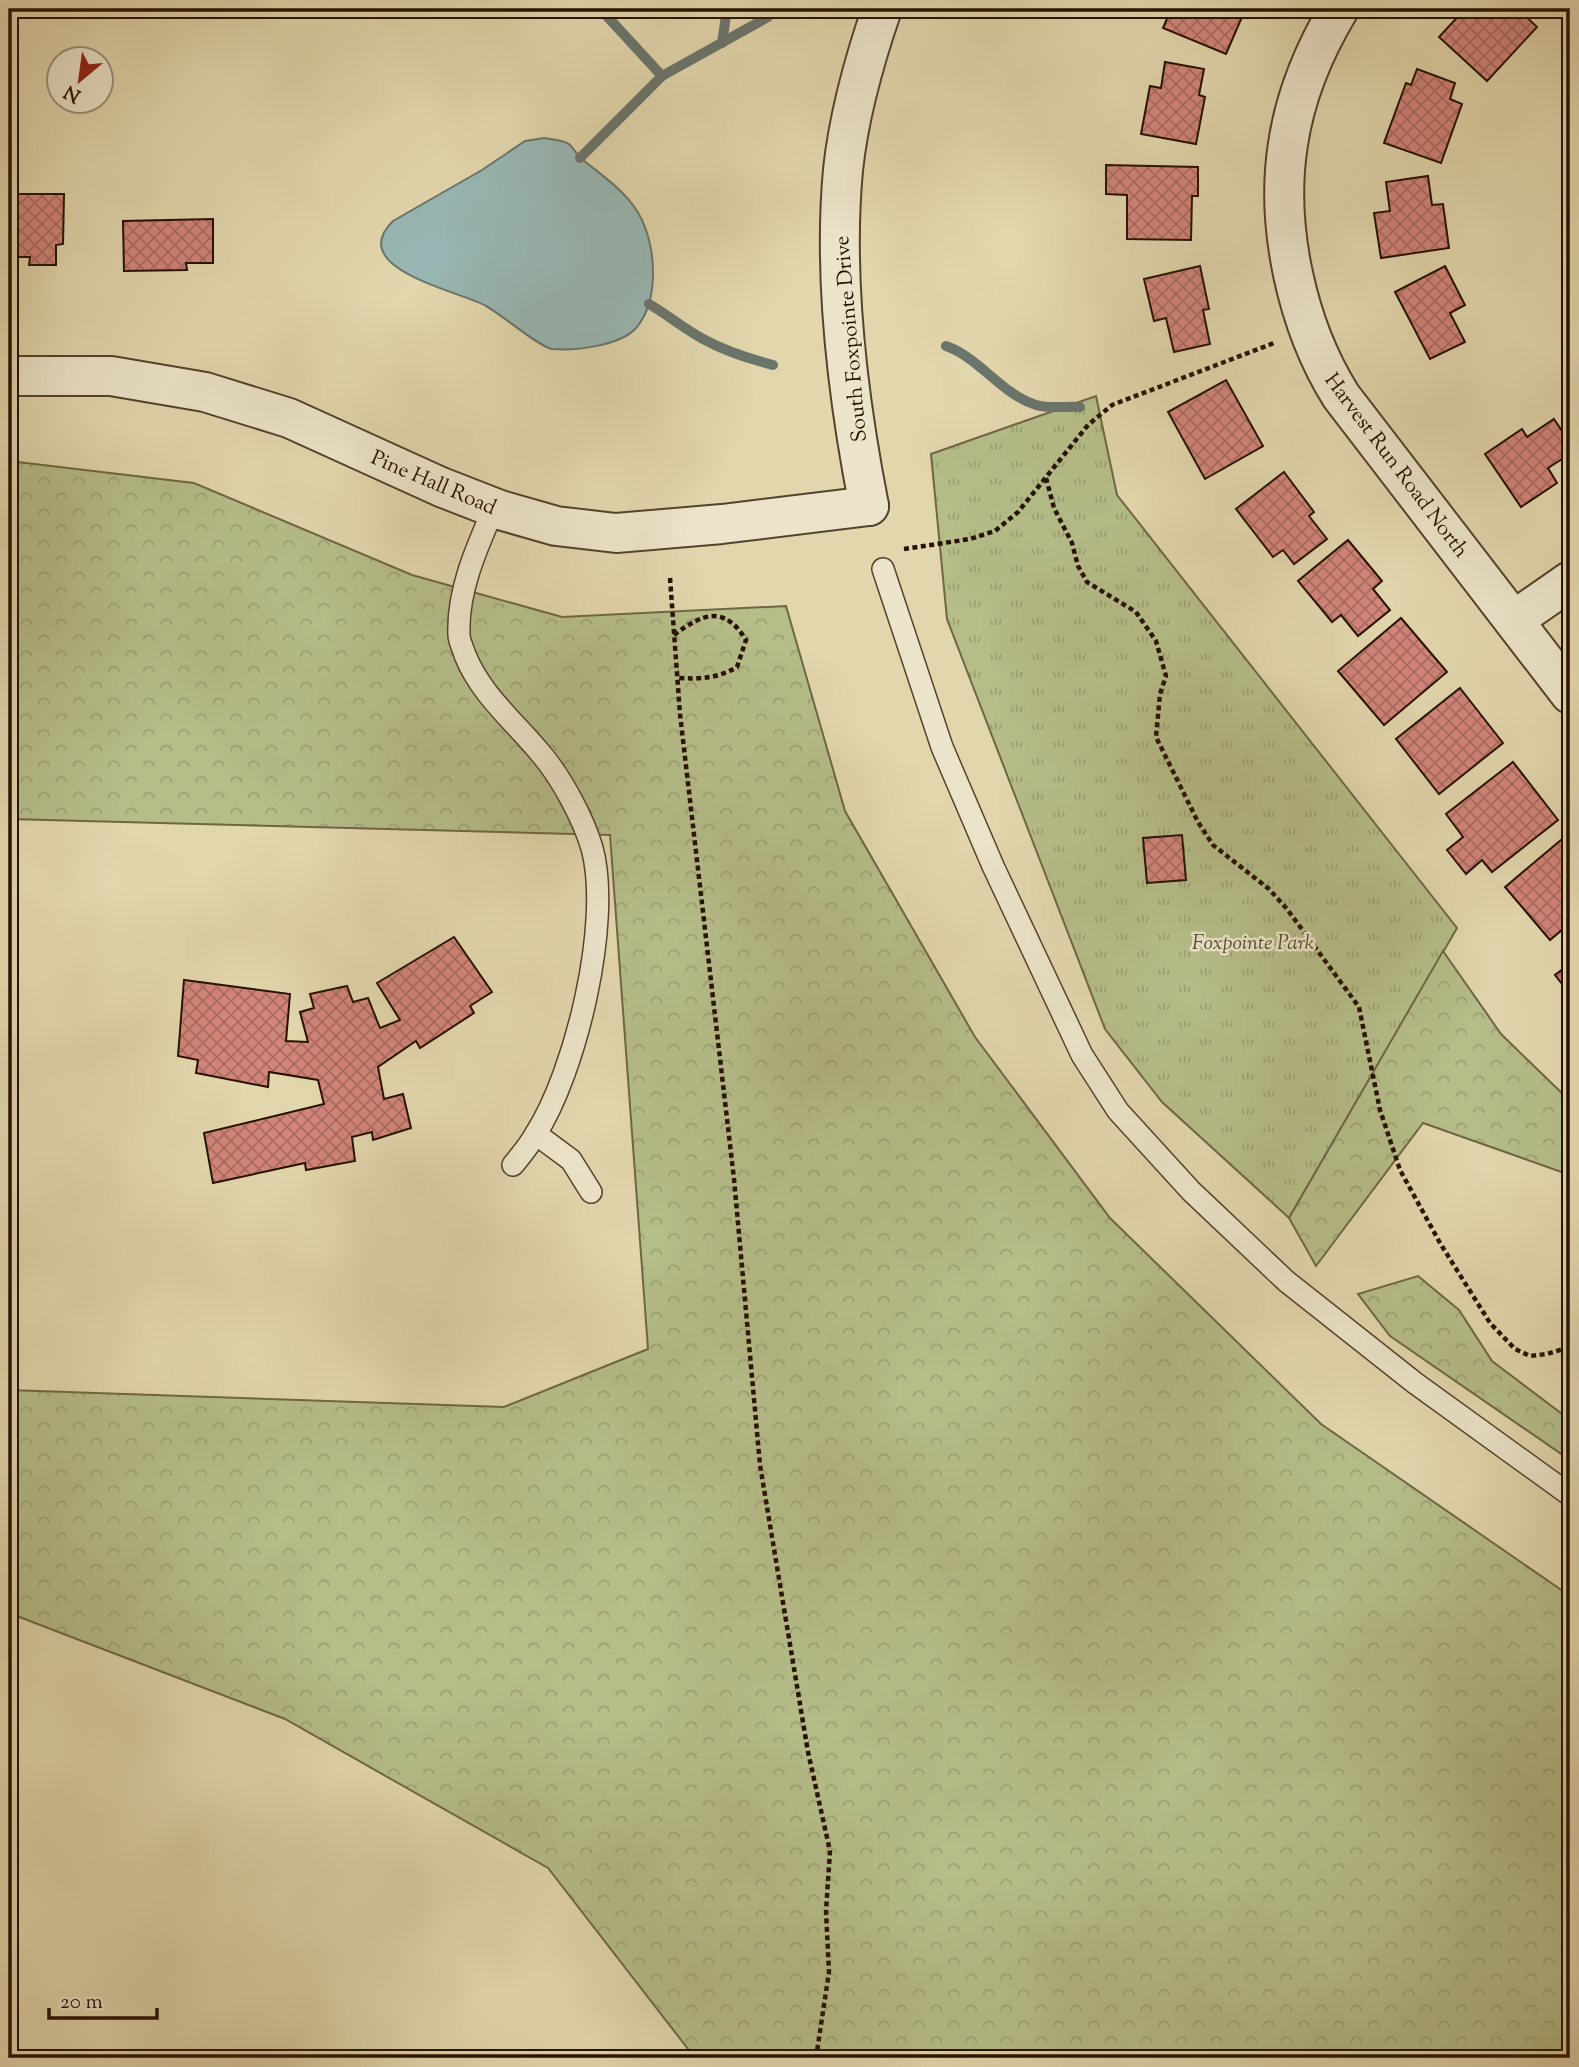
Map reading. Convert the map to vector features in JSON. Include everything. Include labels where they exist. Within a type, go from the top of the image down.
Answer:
[{"type":"street","name":"South Foxpointe Drive","points":[[869,506],[853,407],[843,305],[840,218],[844,168],[854,105],[882,9]]},
{"type":"street","name":"Harvest Run Road North","points":[[1339,9],[1314,57],[1296,108],[1288,144],[1286,207],[1297,295],[1313,344],[1325,371],[1341,396],[1570,694]]},
{"type":"street","name":"Pine Hall Road","points":[[9,376],[111,376],[205,393],[289,418],[441,487],[494,508],[556,526],[616,533],[722,524],[869,506]]},
{"type":"street","points":[[1514,620],[1570,581]]},
{"type":"lane","points":[[494,508],[475,552],[466,585],[458,637],[473,674],[509,720],[543,755],[570,797],[592,849],[598,906],[592,970],[560,1085],[536,1134],[513,1165]]},
{"type":"lane","points":[[883,569],[942,747],[993,866],[1082,1055],[1118,1111],[1191,1191],[1286,1281],[1415,1383],[1570,1495]]},
{"type":"lane","points":[[536,1134],[571,1160],[591,1192]]},
{"type":"path","points":[[903,550],[970,539],[995,531],[1018,512],[1088,425],[1112,405],[1278,341]]},
{"type":"path","points":[[1046,478],[1054,508],[1072,543],[1078,566],[1087,582],[1136,612],[1156,641],[1166,676],[1160,694],[1156,737],[1198,822],[1213,845],[1269,889],[1287,909],[1359,1007],[1380,1110],[1400,1170],[1440,1243],[1490,1323],[1516,1349],[1530,1356],[1570,1347]]},
{"type":"path","points":[[670,578],[677,678],[733,1166],[760,1465],[808,1752],[830,1851],[826,1912],[829,1972],[816,2058]]},
{"type":"path","points":[[673,636],[702,617],[723,617],[738,627],[746,640],[737,667],[723,675],[705,680],[677,678]]},
{"type":"green space","name":"Foxpointe Park","points":[[1096,396],[1117,495],[1457,928],[1289,1218],[1162,1102],[1105,1029],[947,619],[931,454]]},
{"type":"green space","points":[[9,461],[194,483],[412,575],[562,617],[786,606],[845,811],[975,1037],[1110,1218],[1321,1424],[1570,1596],[1570,2058],[695,2058],[548,1868],[285,1719],[9,1613],[9,1390],[504,1407],[648,1349],[610,835],[9,819]]},
{"type":"green space","points":[[1443,951],[1501,1034],[1570,1101],[1570,1175],[1423,1123],[1316,1266],[1289,1218]]},
{"type":"green space","points":[[1418,1276],[1459,1310],[1492,1361],[1570,1420],[1570,1460],[1390,1336],[1358,1294]]},
{"type":"water","points":[[544,138],[569,144],[631,202],[647,232],[653,275],[649,303],[637,327],[609,343],[573,349],[546,347],[486,306],[411,276],[394,265],[383,252],[382,238],[393,221],[482,170],[525,141]]},
{"type":"building","points":[[1171,9],[1235,9],[1233,13],[1242,17],[1226,54],[1163,28]]},
{"type":"building","points":[[1465,9],[1518,9],[1537,27],[1487,81],[1439,37]]},
{"type":"building","points":[[1165,62],[1204,69],[1199,95],[1205,97],[1196,144],[1141,134],[1150,86],[1161,88]]},
{"type":"building","points":[[1417,69],[1455,83],[1450,99],[1462,104],[1441,163],[1384,143],[1406,83],[1411,85]]},
{"type":"building","points":[[1106,165],[1198,167],[1198,196],[1192,196],[1191,240],[1127,239],[1127,195],[1106,194]]},
{"type":"building","points":[[1428,176],[1432,205],[1443,204],[1449,248],[1381,258],[1374,213],[1390,211],[1386,182]]},
{"type":"building","points":[[9,194],[64,194],[63,244],[56,245],[56,265],[29,265],[30,257],[9,257]]},
{"type":"building","points":[[213,219],[213,263],[186,263],[187,270],[124,271],[123,221]]},
{"type":"building","points":[[1200,266],[1209,309],[1203,310],[1210,344],[1174,352],[1166,318],[1154,321],[1144,279]]},
{"type":"building","points":[[1445,266],[1465,305],[1450,313],[1465,342],[1430,359],[1395,292]]},
{"type":"building","points":[[1226,380],[1263,446],[1205,479],[1168,412]]},
{"type":"building","points":[[1554,419],[1570,443],[1570,454],[1548,468],[1557,483],[1521,507],[1485,454],[1522,429],[1527,437]]},
{"type":"building","points":[[1284,472],[1314,512],[1309,516],[1327,539],[1294,564],[1283,550],[1273,557],[1236,509]]},
{"type":"building","points":[[1348,540],[1382,581],[1373,589],[1390,610],[1358,636],[1341,615],[1332,622],[1298,581]]},
{"type":"building","points":[[1401,618],[1447,672],[1384,725],[1338,671]]},
{"type":"building","points":[[1460,688],[1503,743],[1439,794],[1396,739]]},
{"type":"building","points":[[1513,762],[1558,820],[1492,872],[1482,860],[1466,874],[1447,850],[1463,837],[1446,814]]},
{"type":"building","points":[[1182,835],[1186,880],[1147,883],[1143,838]]},
{"type":"building","points":[[1567,835],[1570,839],[1570,923],[1550,940],[1505,887]]},
{"type":"building","points":[[454,937],[492,992],[470,1006],[474,1013],[420,1048],[416,1041],[378,1067],[384,1099],[403,1094],[411,1128],[373,1140],[372,1132],[352,1137],[355,1161],[306,1170],[305,1163],[213,1183],[204,1133],[324,1104],[318,1080],[269,1072],[268,1087],[196,1073],[198,1060],[178,1056],[184,980],[290,994],[286,1041],[308,1042],[300,1012],[314,1008],[310,994],[347,986],[353,1002],[368,998],[380,1028],[400,1020],[377,983]]},
{"type":"building","points":[[1570,950],[1570,994],[1555,975],[1568,965],[1562,956]]},
{"type":"waterway","points":[[722,43],[727,9]]},
{"type":"waterway","points":[[605,14],[662,76]]},
{"type":"waterway","points":[[580,158],[662,76],[768,17]]},
{"type":"waterway","points":[[649,304],[713,344],[773,365]]},
{"type":"waterway","points":[[946,346],[969,359],[1023,400],[1041,406],[1080,407]]}]
